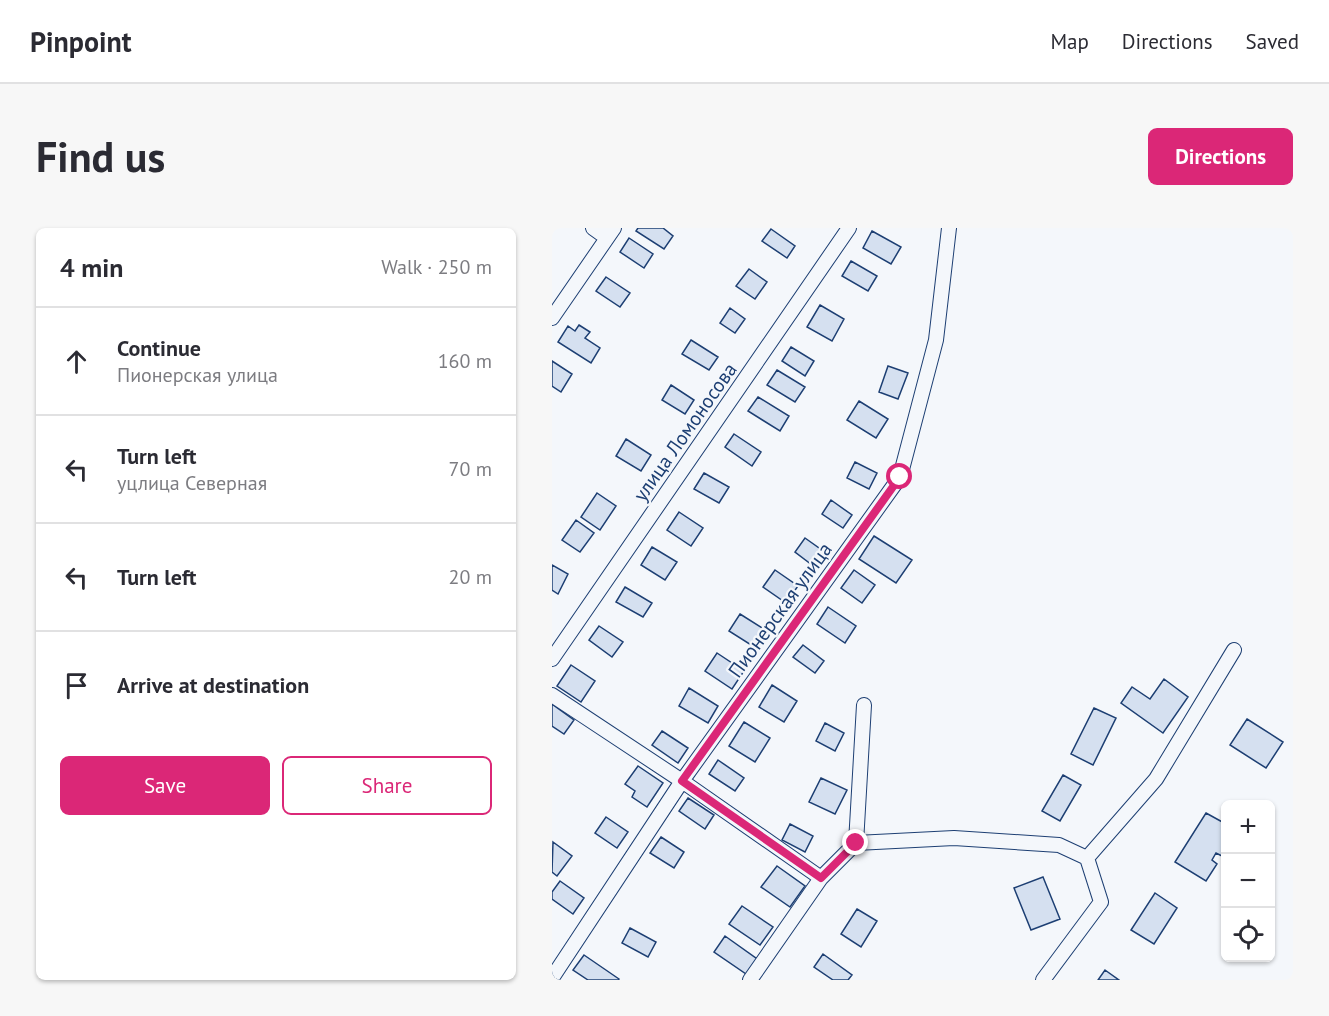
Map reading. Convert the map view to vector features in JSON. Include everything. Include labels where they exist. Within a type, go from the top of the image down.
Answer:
[{"type":"street","points":[[552,318],[611,233],[593,228]]},
{"type":"street","name":"улица Ломоносова","points":[[552,659],[849,228]]},
{"type":"street","name":"Пионерская улица","points":[[552,978],[682,781],[900,477],[936,340],[949,228]]},
{"type":"street","points":[[1087,858],[1156,779],[1234,650]]},
{"type":"street","points":[[552,695],[682,781],[821,878]]},
{"type":"street","points":[[750,980],[821,878],[856,843],[864,705]]},
{"type":"street","points":[[856,843],[966,839],[1059,845],[1087,858],[1101,902],[1043,980]]},
{"type":"building","points":[[638,228],[663,228],[673,236],[664,249],[636,231]]},
{"type":"building","points":[[771,229],[795,246],[787,258],[762,241]]},
{"type":"building","points":[[872,231],[901,247],[891,264],[863,248]]},
{"type":"building","points":[[629,238],[653,254],[644,268],[620,252]]},
{"type":"building","points":[[851,261],[877,276],[868,291],[842,276]]},
{"type":"building","points":[[749,269],[767,282],[755,299],[736,286]]},
{"type":"building","points":[[606,277],[630,293],[620,307],[596,291]]},
{"type":"building","points":[[820,305],[844,319],[832,341],[807,327]]},
{"type":"building","points":[[730,308],[745,319],[735,333],[720,323]]},
{"type":"building","points":[[579,325],[590,332],[585,338],[600,348],[591,363],[558,342],[568,326],[575,331]]},
{"type":"building","points":[[691,340],[718,357],[709,370],[682,354]]},
{"type":"building","points":[[791,347],[814,361],[805,376],[782,361]]},
{"type":"building","points":[[552,361],[572,374],[561,392],[552,386]]},
{"type":"building","points":[[888,366],[908,373],[898,399],[879,392]]},
{"type":"building","points":[[777,370],[805,387],[795,402],[767,385]]},
{"type":"building","points":[[671,385],[694,400],[685,414],[662,400]]},
{"type":"building","points":[[758,397],[789,416],[780,431],[748,411]]},
{"type":"building","points":[[859,401],[888,419],[876,438],[847,420]]},
{"type":"building","points":[[734,434],[761,452],[752,466],[725,447]]},
{"type":"building","points":[[626,439],[651,455],[641,471],[616,456]]},
{"type":"building","points":[[855,462],[877,473],[869,489],[847,478]]},
{"type":"building","points":[[704,473],[729,487],[719,503],[694,489]]},
{"type":"building","points":[[597,493],[616,506],[600,530],[581,517]]},
{"type":"building","points":[[831,500],[852,515],[843,528],[822,514]]},
{"type":"building","points":[[679,512],[703,528],[691,546],[667,530]]},
{"type":"building","points":[[576,520],[594,533],[580,552],[562,540]]},
{"type":"building","points":[[874,536],[912,560],[896,583],[859,559]]},
{"type":"building","points":[[805,538],[826,553],[816,568],[795,552]]},
{"type":"building","points":[[652,547],[677,562],[665,580],[641,565]]},
{"type":"building","points":[[552,565],[568,574],[558,594],[552,590]]},
{"type":"building","points":[[775,570],[798,586],[786,603],[763,587]]},
{"type":"building","points":[[854,570],[875,585],[862,603],[841,588]]},
{"type":"building","points":[[625,587],[652,603],[643,617],[616,602]]},
{"type":"building","points":[[828,607],[856,626],[845,643],[817,624]]},
{"type":"building","points":[[740,614],[770,633],[759,650],[729,631]]},
{"type":"building","points":[[599,626],[623,642],[612,657],[589,640]]},
{"type":"building","points":[[803,645],[824,661],[815,673],[793,657]]},
{"type":"building","points":[[717,653],[744,671],[732,689],[705,671]]},
{"type":"building","points":[[571,665],[595,681],[581,702],[557,686]]},
{"type":"building","points":[[1164,679],[1188,697],[1163,733],[1121,703],[1132,687],[1150,699]]},
{"type":"building","points":[[772,685],[797,701],[784,722],[759,707]]},
{"type":"building","points":[[689,688],[718,706],[708,723],[679,706]]},
{"type":"building","points":[[552,704],[574,720],[564,734],[552,726]]},
{"type":"building","points":[[1094,708],[1116,718],[1093,765],[1071,754]]},
{"type":"building","points":[[1247,719],[1283,742],[1266,768],[1230,745]]},
{"type":"building","points":[[744,722],[770,738],[755,762],[729,746]]},
{"type":"building","points":[[825,723],[844,733],[835,751],[816,741]]},
{"type":"building","points":[[662,731],[688,748],[678,763],[652,745]]},
{"type":"building","points":[[718,760],[744,778],[735,791],[709,774]]},
{"type":"building","points":[[638,766],[663,783],[647,807],[632,797],[635,791],[625,784]]},
{"type":"building","points":[[1063,775],[1081,785],[1060,821],[1042,811]]},
{"type":"building","points":[[821,778],[847,790],[835,814],[809,802]]},
{"type":"building","points":[[688,798],[714,815],[705,829],[679,811]]},
{"type":"building","points":[[1206,813],[1221,821],[1221,856],[1216,853],[1212,860],[1217,864],[1206,881],[1175,862]]},
{"type":"building","points":[[606,817],[628,832],[617,848],[595,833]]},
{"type":"building","points":[[790,824],[813,836],[805,852],[782,840]]},
{"type":"building","points":[[661,837],[684,852],[674,868],[650,853]]},
{"type":"building","points":[[553,842],[572,856],[557,876],[552,872]]},
{"type":"building","points":[[777,866],[805,886],[790,907],[761,887]]},
{"type":"building","points":[[1043,877],[1060,919],[1031,930],[1014,888]]},
{"type":"building","points":[[560,881],[584,898],[573,914],[552,899],[552,892]]},
{"type":"building","points":[[1155,893],[1177,908],[1154,944],[1131,930]]},
{"type":"building","points":[[742,906],[773,927],[760,945],[729,924]]},
{"type":"building","points":[[857,909],[877,921],[861,947],[841,934]]},
{"type":"building","points":[[630,928],[656,942],[648,957],[622,943]]},
{"type":"building","points":[[725,936],[760,961],[749,976],[714,952]]},
{"type":"building","points":[[823,954],[852,975],[848,980],[833,980],[814,967]]},
{"type":"building","points":[[584,955],[619,979],[588,980],[573,970]]},
{"type":"building","points":[[1105,970],[1119,980],[1098,980]]},
{"type":"route","points":[[856,843],[821,878],[682,781],[900,477]]}]
